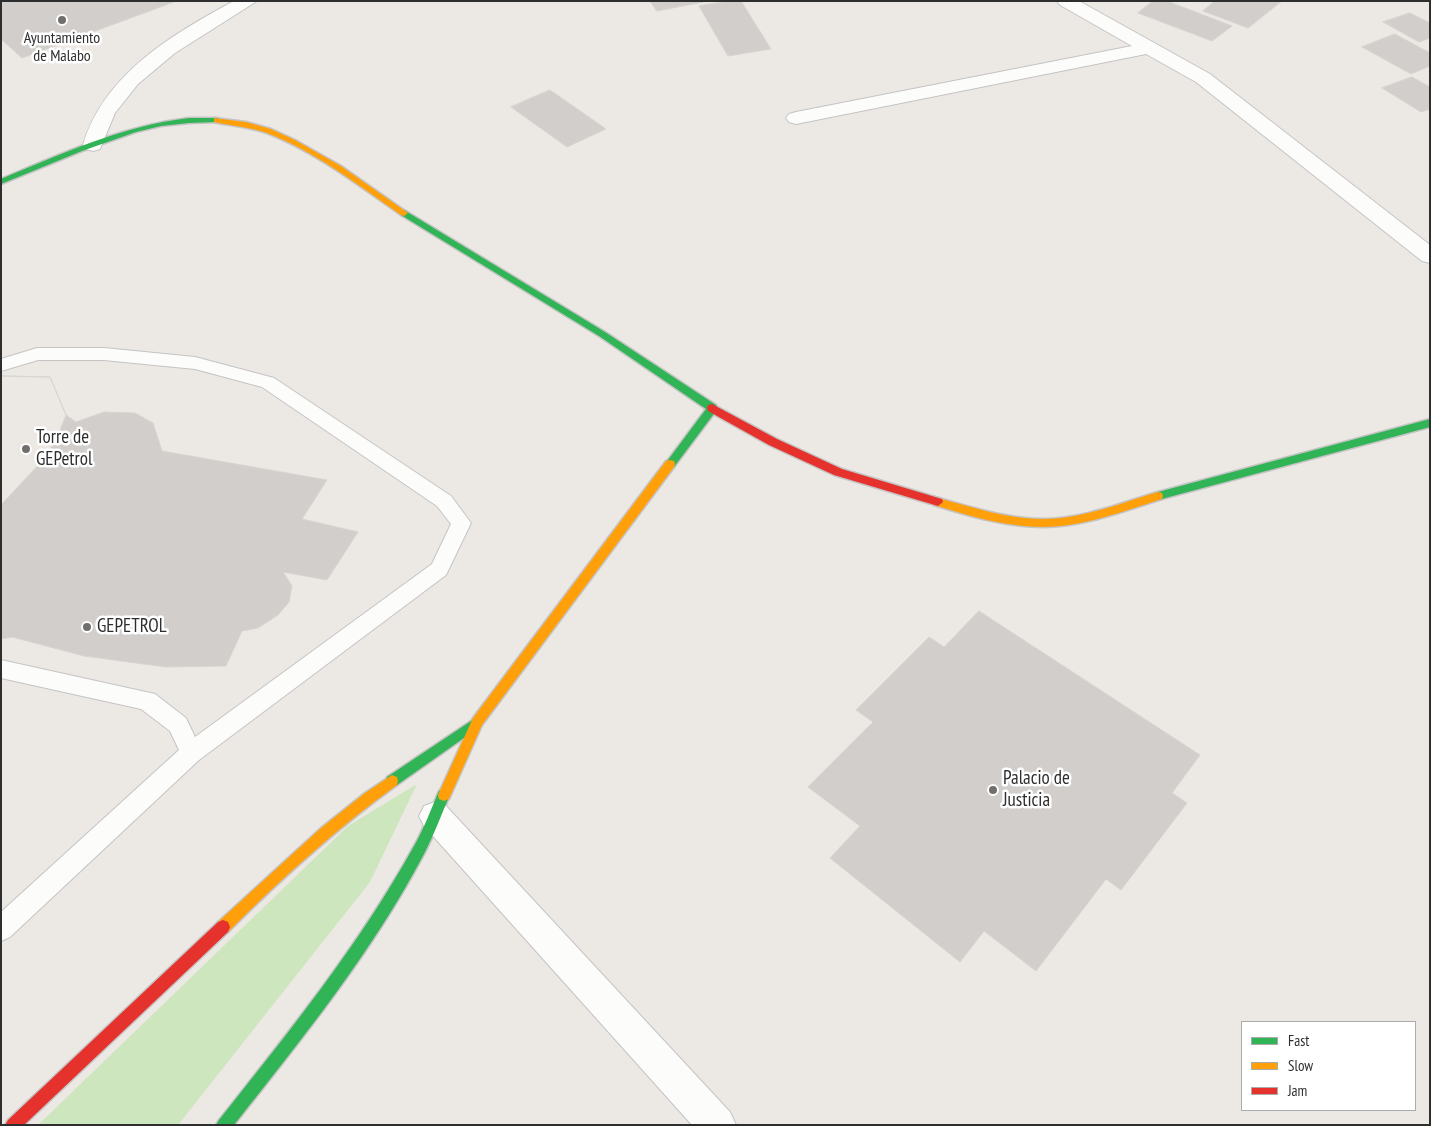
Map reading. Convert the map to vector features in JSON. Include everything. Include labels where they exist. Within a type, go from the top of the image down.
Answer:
[{"type":"street","points":[[93,146],[104,114],[118,94],[140,73],[169,49],[248,1]]},
{"type":"street","points":[[1066,1],[1203,78],[1430,256]]},
{"type":"street","points":[[796,118],[1148,48]]},
{"type":"street","points":[[1,182],[93,146],[139,131],[179,122],[236,120],[273,131],[290,138],[412,218],[666,375],[712,408],[773,442],[838,472],[991,516],[1043,523],[1080,517],[1430,423]]},
{"type":"street","points":[[224,1125],[295,1036],[372,926],[419,849],[477,722],[712,408]]},
{"type":"street","points":[[13,1125],[86,1058],[282,868],[350,810],[477,722]]},
{"type":"street","points":[[435,816],[717,1125]]},
{"type":"lane","points":[[1,364],[37,354],[104,354],[196,363],[268,382],[444,501],[461,523],[439,569],[191,752],[1,929]]},
{"type":"lane","points":[[1,669],[147,701],[178,725],[191,752]]},
{"type":"green space","points":[[417,784],[370,882],[178,1125],[38,1125],[348,826]]},
{"type":"building","name":"Ayuntamiento de Malabo","points":[[1,1],[174,2],[22,58],[1,39]]},
{"type":"building","points":[[650,1],[709,1],[657,11]]},
{"type":"building","points":[[741,1],[771,49],[728,56],[699,6]]},
{"type":"building","points":[[1153,1],[1167,1],[1232,26],[1212,41],[1138,13]]},
{"type":"building","points":[[1215,1],[1282,1],[1248,28],[1203,11]]},
{"type":"building","points":[[1410,13],[1430,23],[1430,38],[1419,42],[1383,22]]},
{"type":"building","points":[[1395,34],[1430,53],[1430,66],[1411,74],[1362,47]]},
{"type":"building","points":[[1412,77],[1430,87],[1430,109],[1421,112],[1382,88]]},
{"type":"building","points":[[550,90],[606,129],[567,147],[511,107]]},
{"type":"building","points":[[1,376],[50,377],[66,415],[76,422],[104,412],[135,413],[153,423],[162,451],[327,480],[302,519],[358,532],[327,580],[283,572],[292,586],[289,602],[278,615],[258,628],[242,631],[226,666],[166,667],[84,656],[12,637],[1,639]]},
{"type":"building","name":"Torre de GEPetrol","points":[[1,376],[50,377],[66,415],[57,438],[43,460],[1,505]]},
{"type":"building","name":"Palacio de Justicia","points":[[979,611],[1200,755],[1172,793],[1187,803],[1121,890],[1106,879],[1036,971],[984,931],[960,962],[830,858],[860,826],[808,787],[873,722],[856,710],[929,637],[944,647]]},
{"type":"traffic: fast","points":[[1,182],[79,149],[134,130],[189,120],[217,120]]},
{"type":"traffic: fast","points":[[404,213],[602,334],[712,408],[670,464]]},
{"type":"traffic: fast","points":[[1158,496],[1430,423]]},
{"type":"traffic: fast","points":[[392,781],[477,722]]},
{"type":"traffic: fast","points":[[224,1125],[302,1026],[352,957],[419,850],[444,795]]},
{"type":"traffic: slow","points":[[217,120],[243,124],[293,141],[338,168],[404,213]]},
{"type":"traffic: slow","points":[[444,795],[477,722],[670,464]]},
{"type":"traffic: slow","points":[[938,502],[1003,519],[1043,523],[1086,517],[1158,496]]},
{"type":"traffic: slow","points":[[223,927],[304,850],[347,814],[392,781]]},
{"type":"traffic: jam","points":[[712,408],[773,442],[838,472],[938,502]]},
{"type":"traffic: jam","points":[[13,1125],[223,927]]},
{"type":"place","name":"Ayuntamiento de Malabo","points":[[62,20]]},
{"type":"place","name":"Torre de GEPetrol","points":[[26,449]]},
{"type":"place","name":"GEPETROL","points":[[87,627]]},
{"type":"place","name":"Palacio de Justicia","points":[[993,790]]}]
